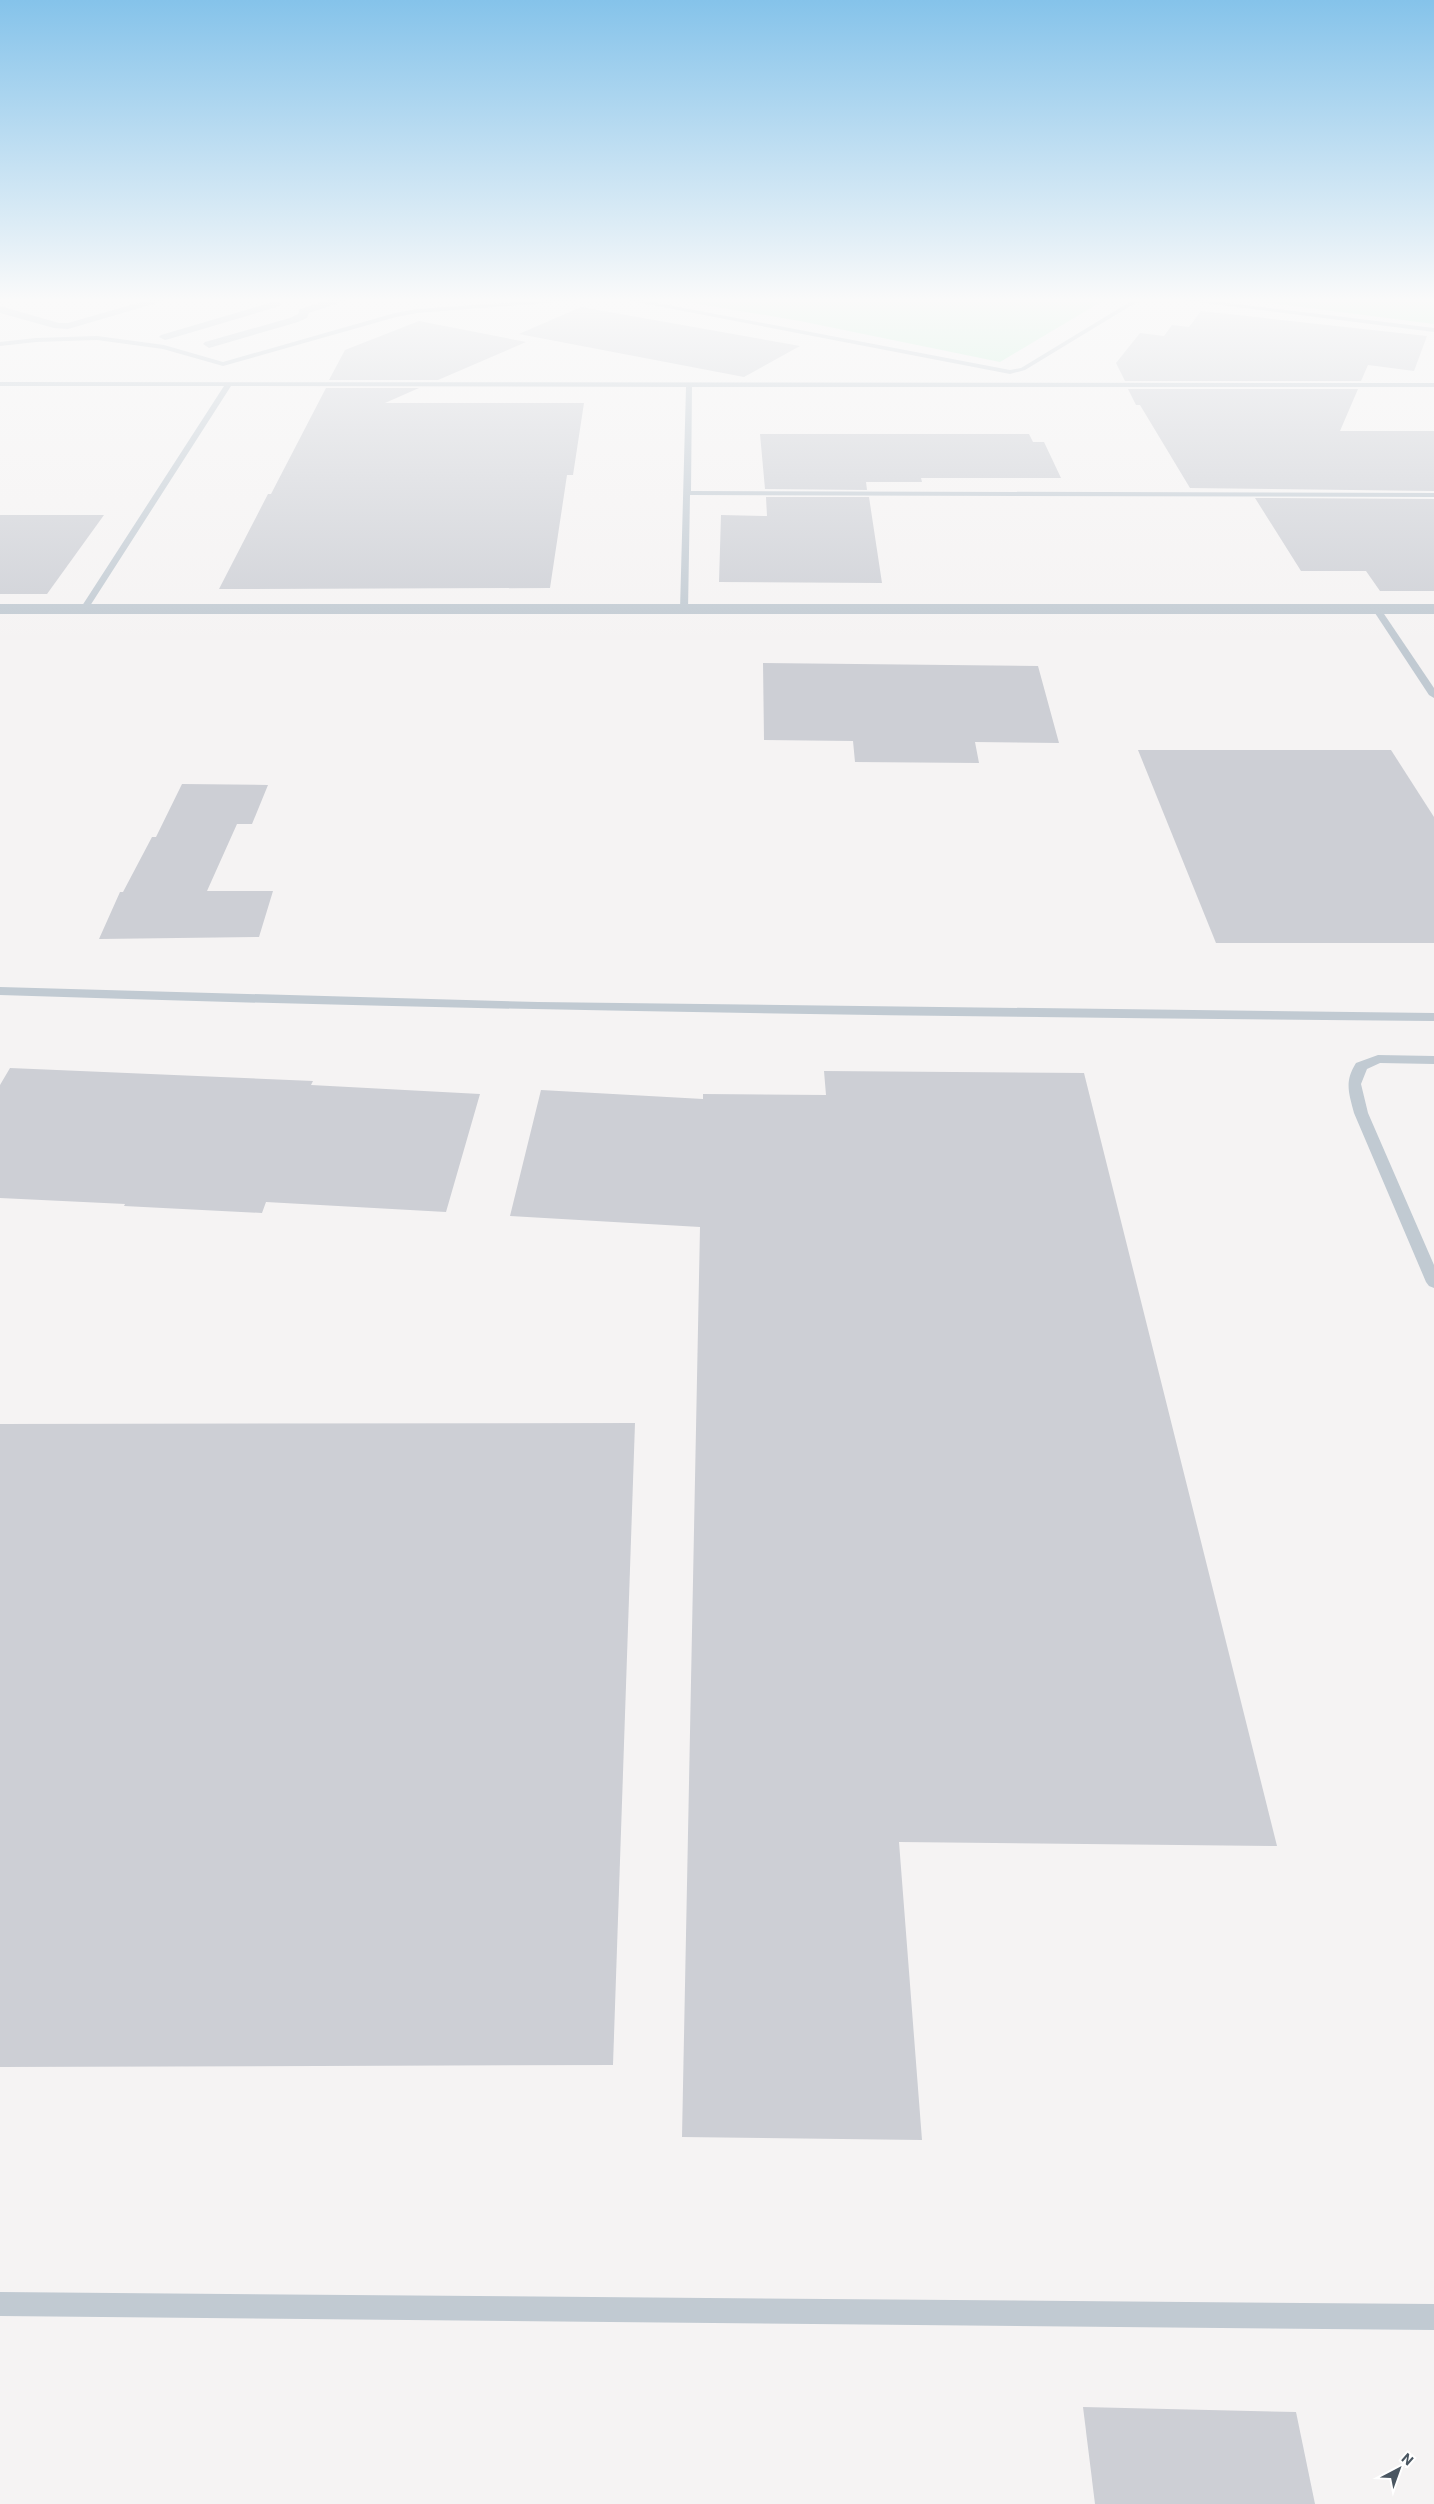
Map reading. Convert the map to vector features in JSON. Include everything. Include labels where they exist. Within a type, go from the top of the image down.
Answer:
[{"type":"street","points":[[0,609],[684,610],[1381,615],[1434,619]]},
{"type":"street","points":[[0,619],[1381,615],[1434,609]]},
{"type":"lane","points":[[84,609],[208,417]]},
{"type":"lane","points":[[684,610],[688,417]]},
{"type":"lane","points":[[686,493],[1434,495]]},
{"type":"lane","points":[[1381,615],[1434,695]]},
{"type":"lane","points":[[0,991],[324,1003],[759,1011],[1434,1017]]},
{"type":"lane","points":[[1434,1060],[1378,1059],[1361,1066],[1354,1084],[1362,1113],[1434,1282]]},
{"type":"lane","points":[[0,2304],[1434,2317]]},
{"type":"building","points":[[311,417],[582,417],[573,475],[567,475],[550,588],[219,589],[268,494],[271,494]]},
{"type":"building","points":[[1147,417],[1346,417],[1340,431],[1434,431],[1434,491],[1190,488]]},
{"type":"building","points":[[760,434],[1029,434],[1033,442],[1044,442],[1061,478],[921,478],[922,482],[866,482],[867,490],[765,489]]},
{"type":"building","points":[[766,497],[869,497],[882,583],[719,582],[721,515],[767,516]]},
{"type":"building","points":[[1255,498],[1434,499],[1434,591],[1380,591],[1366,571],[1301,571]]},
{"type":"building","points":[[0,515],[104,515],[47,594],[0,594]]},
{"type":"building","points":[[763,663],[1038,666],[1059,743],[975,742],[979,763],[855,762],[853,741],[764,740]]},
{"type":"building","points":[[1138,750],[1391,750],[1434,817],[1434,943],[1216,943]]},
{"type":"building","points":[[182,784],[268,785],[252,824],[237,824],[207,891],[273,891],[259,937],[99,939],[120,892],[123,892],[152,837],[156,837]]},
{"type":"building","points":[[10,1068],[313,1081],[311,1085],[480,1094],[446,1212],[266,1202],[262,1213],[124,1206],[125,1204],[0,1198],[0,1085]]},
{"type":"building","points":[[824,1071],[1084,1073],[1277,1846],[899,1842],[922,2140],[682,2137],[700,1227],[510,1216],[541,1090],[703,1099],[703,1094],[826,1095]]},
{"type":"building","points":[[635,1423],[613,2065],[0,2067],[0,1424]]},
{"type":"building","points":[[1083,2407],[1296,2412],[1315,2504],[1095,2504]]}]
